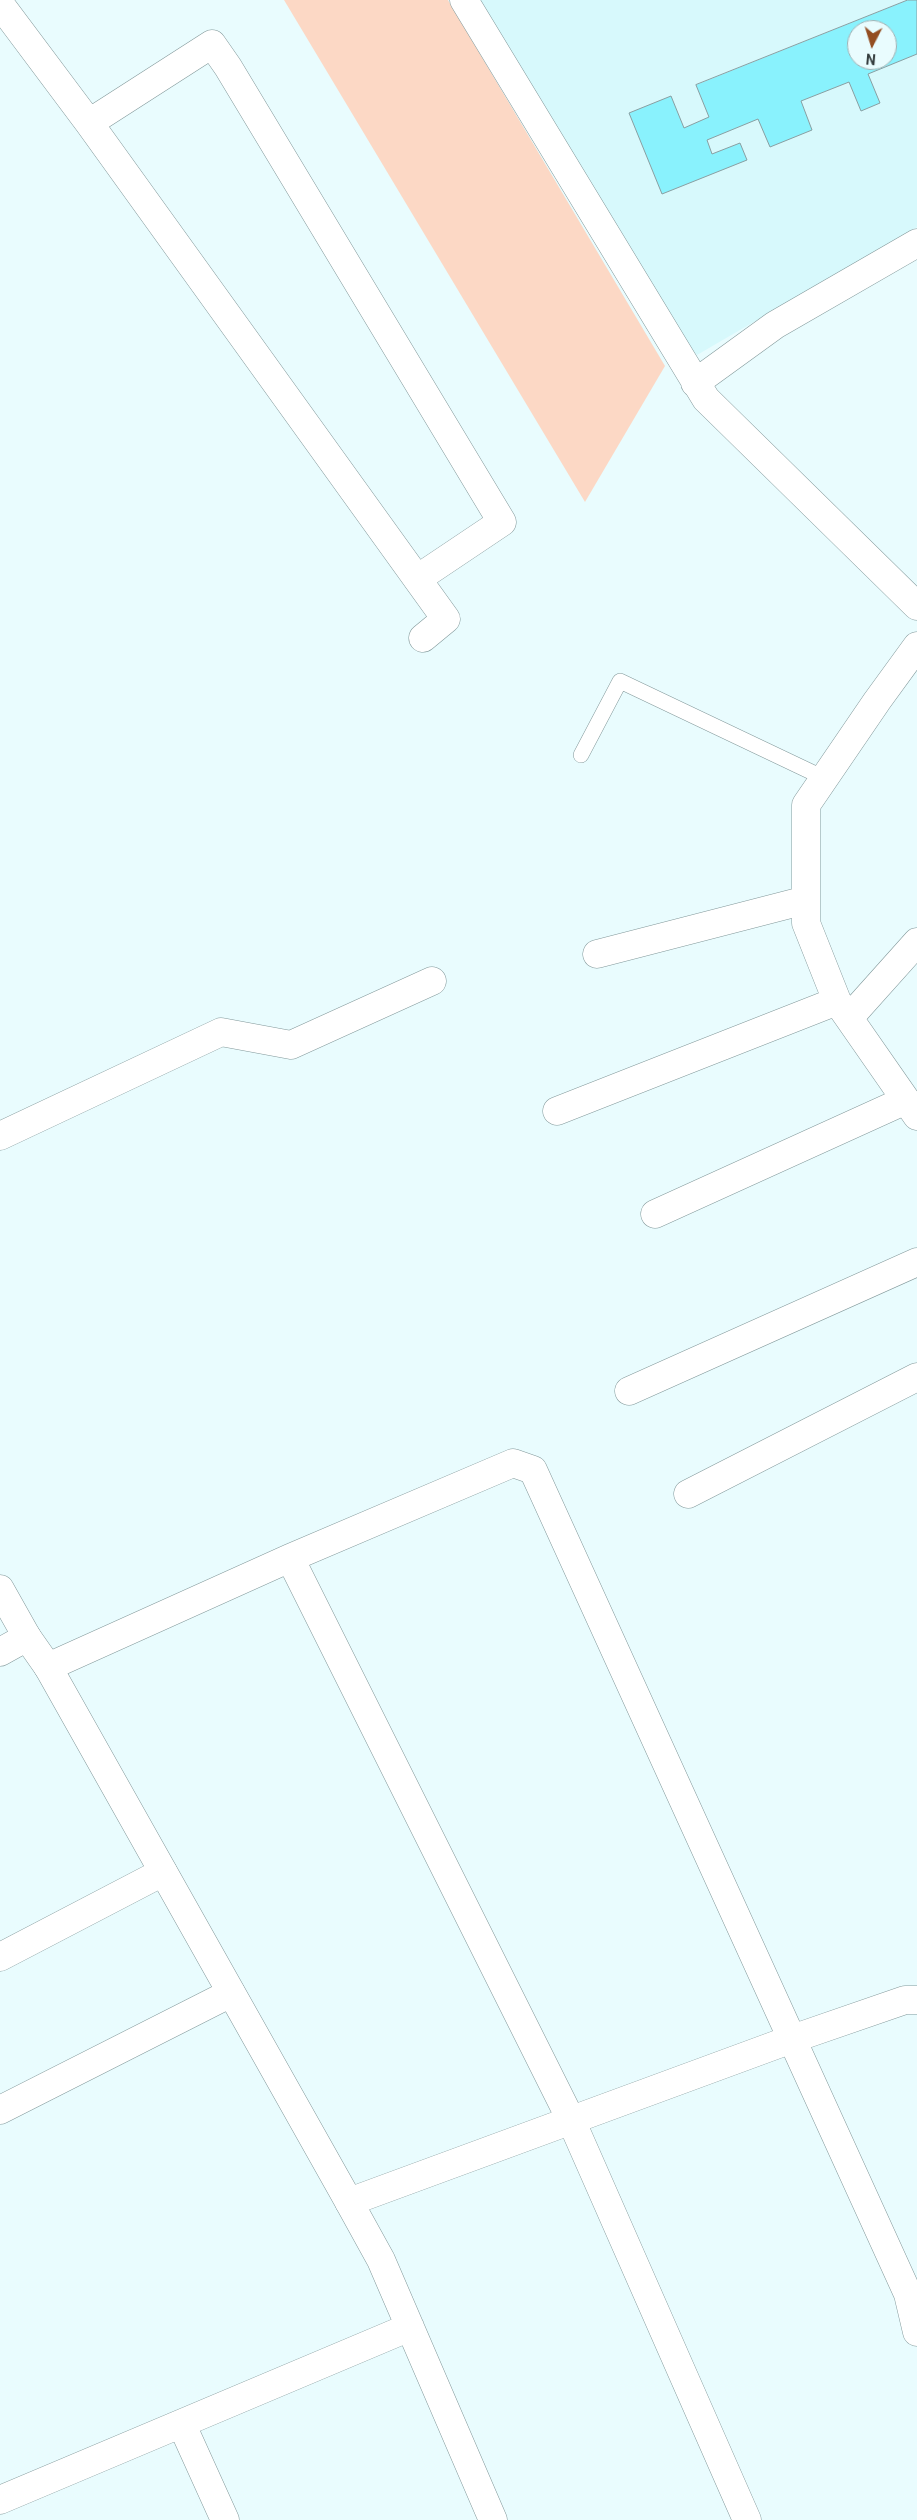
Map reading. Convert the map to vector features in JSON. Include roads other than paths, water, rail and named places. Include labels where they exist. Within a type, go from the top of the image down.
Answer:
[{"type":"street","points":[[464,0],[706,399],[917,606]]},
{"type":"street","points":[[0,4],[89,123],[446,618],[423,638]]},
{"type":"street","points":[[89,123],[212,44],[228,67],[502,522],[418,579]]},
{"type":"street","points":[[695,383],[775,325],[917,243]]},
{"type":"street","points":[[655,1214],[912,1108],[843,1009],[806,922],[806,805],[876,701],[917,646]]},
{"type":"street","points":[[597,954],[806,900]]},
{"type":"street","points":[[557,1111],[843,1009],[914,951]]},
{"type":"street","points":[[0,1136],[221,1032],[291,1045],[432,982]]},
{"type":"street","points":[[630,1391],[917,1262]]},
{"type":"street","points":[[688,1494],[917,1377]]},
{"type":"street","points":[[48,1667],[290,1558],[513,1464],[533,1470],[908,2294],[917,2332]]},
{"type":"street","points":[[290,1558],[571,2120],[746,2520]]},
{"type":"street","points":[[0,1589],[27,1637],[48,1667],[381,2260],[493,2520]]},
{"type":"street","points":[[0,1652],[27,1637]]},
{"type":"street","points":[[0,1957],[163,1872]]},
{"type":"street","points":[[0,2110],[231,1993]]},
{"type":"street","points":[[349,2202],[792,2039],[906,2000],[917,2000]]},
{"type":"street","points":[[0,2500],[410,2327]]},
{"type":"street","points":[[182,2424],[225,2520]]},
{"type":"lane","points":[[581,755],[620,681],[824,778]]}]
